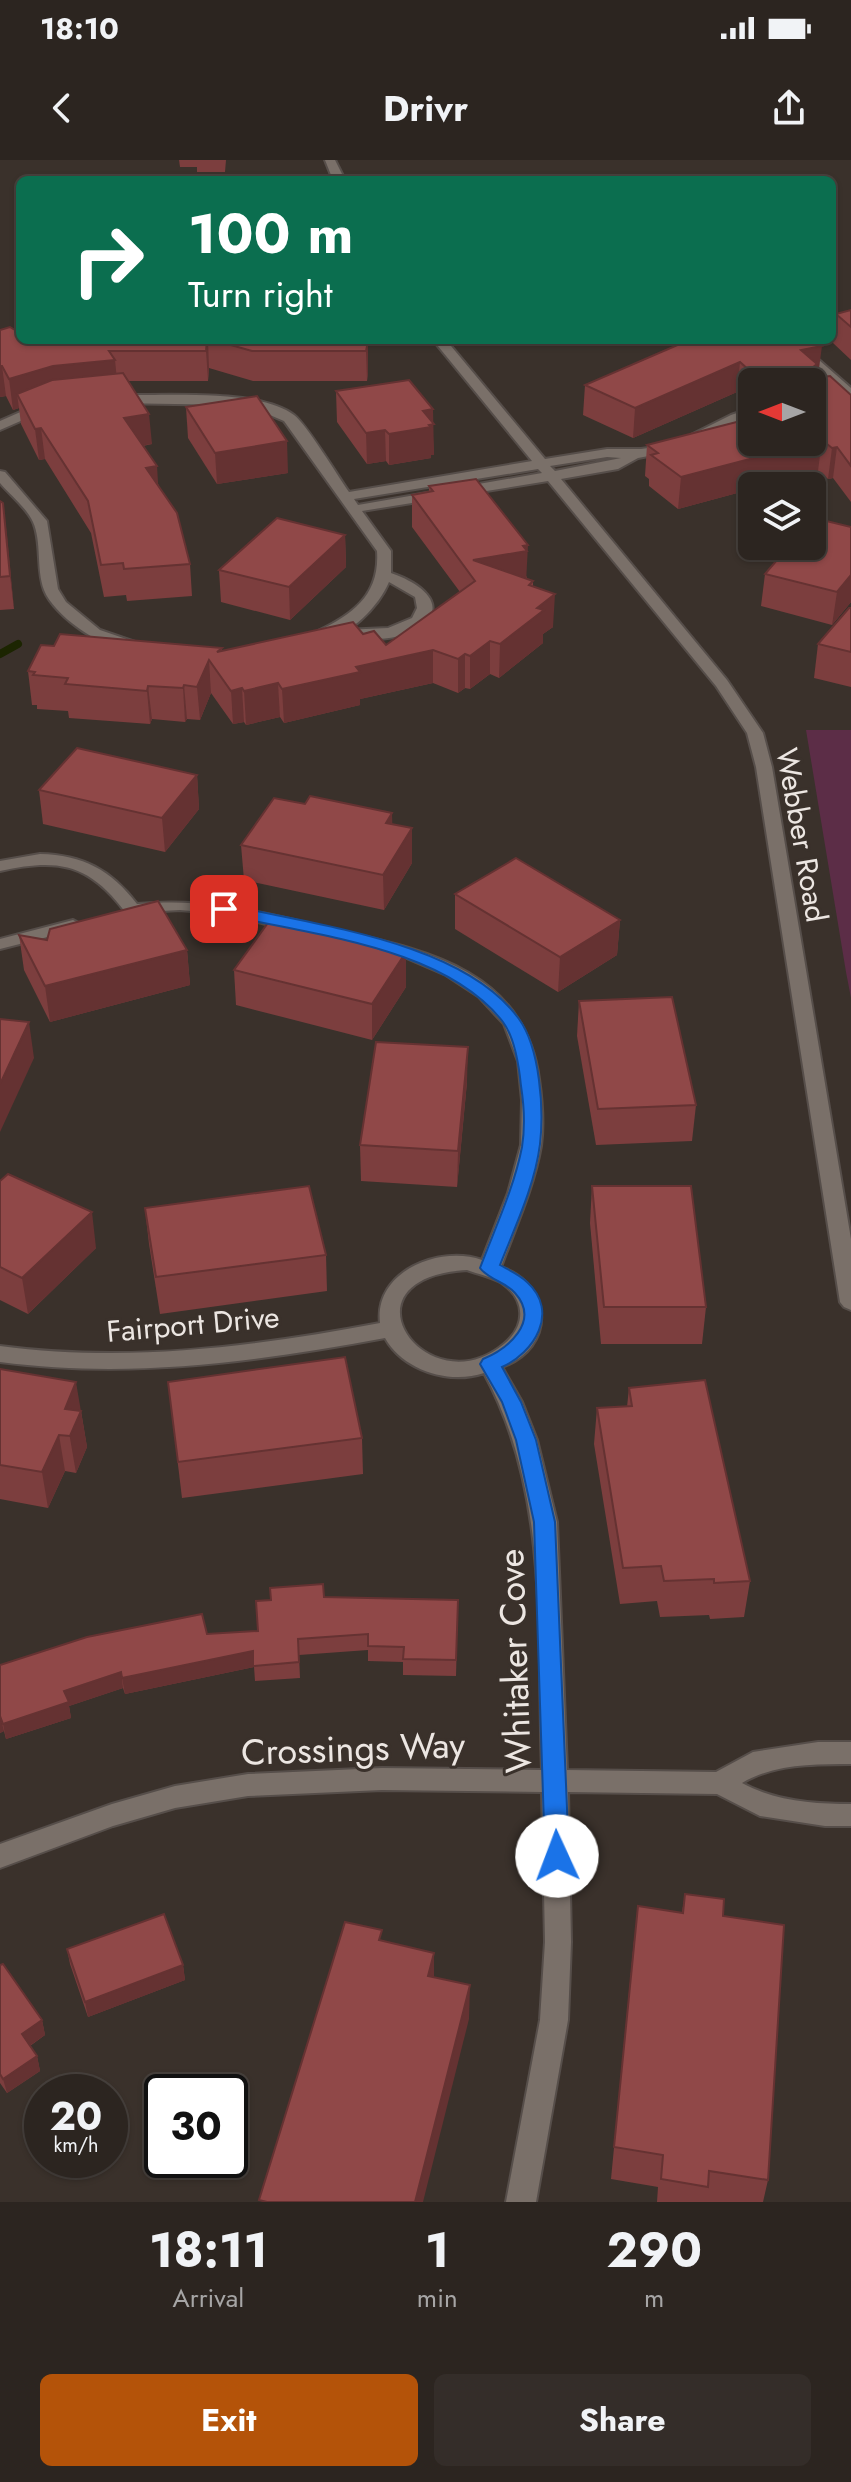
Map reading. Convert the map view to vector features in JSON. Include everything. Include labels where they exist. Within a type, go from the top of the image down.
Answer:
[{"type":"street","name":"Webber Road","points":[[442,344],[722,683],[755,733],[764,767],[851,1302]]},
{"type":"street","points":[[793,344],[847,396]]},
{"type":"street","points":[[93,400],[234,401],[273,410],[289,418],[301,430],[384,551],[385,576],[380,592],[365,609],[329,632],[303,642]]},
{"type":"street","points":[[0,426],[27,411],[55,403]]},
{"type":"street","points":[[351,503],[552,477],[618,465],[639,455],[693,442],[738,416]]},
{"type":"street","points":[[351,503],[541,463],[607,453],[639,455]]},
{"type":"street","points":[[0,475],[40,521],[51,589],[60,605],[95,633],[148,649]]},
{"type":"street","points":[[329,632],[379,633],[400,631],[416,624],[426,606],[423,597],[407,584],[385,576]]},
{"type":"street","points":[[0,866],[50,860],[94,868],[117,886],[125,911],[180,905],[224,909],[408,952],[452,971],[484,992],[513,1022],[527,1061],[532,1100],[531,1145],[518,1193],[490,1268]]},
{"type":"street","points":[[0,944],[88,921]]},
{"type":"street","points":[[468,1263],[490,1268],[521,1287],[530,1301],[533,1316],[530,1331],[522,1345],[490,1364],[459,1368],[428,1363],[398,1343],[390,1329],[387,1312],[393,1295],[414,1275],[444,1264],[468,1263]]},
{"type":"street","name":"Fairport Drive","points":[[0,1354],[33,1360],[98,1363],[169,1361],[260,1352],[390,1329]]},
{"type":"street","name":"Whitaker Cove","points":[[490,1364],[511,1402],[526,1440],[545,1522],[555,1780],[558,1942],[554,2020],[521,2202]]},
{"type":"street","points":[[720,1783],[753,1763],[818,1753],[851,1753]]},
{"type":"street","name":"Crossings Way","points":[[0,1856],[47,1836],[125,1811],[175,1797],[248,1785],[382,1779],[720,1783],[760,1805],[825,1815],[851,1815]]},
{"type":"shaded area","points":[[806,730],[851,730],[851,998],[846,972]]},
{"type":"building","points":[[851,310],[851,327],[836,314]]},
{"type":"building","points":[[10,327],[16,330],[16,344],[207,344],[206,351],[109,351],[115,360],[53,366],[9,379],[0,366],[0,330]]},
{"type":"building","points":[[227,344],[368,344],[366,351],[252,351]]},
{"type":"building","points":[[680,344],[822,346],[801,350],[817,364],[812,368],[747,368],[740,362],[635,408],[585,385]]},
{"type":"building","points":[[123,373],[149,414],[124,418],[157,466],[146,468],[177,513],[190,564],[124,569],[123,563],[101,565],[88,501],[41,428],[35,429],[17,394],[52,380]]},
{"type":"building","points":[[826,376],[830,376],[851,395],[851,466],[837,447],[832,448],[826,443]]},
{"type":"building","points":[[409,380],[433,409],[423,411],[434,424],[429,425],[431,427],[389,434],[385,430],[366,433],[336,391]]},
{"type":"building","points":[[257,396],[287,441],[215,453],[186,407]]},
{"type":"building","points":[[738,422],[738,456],[761,456],[681,477],[651,455],[658,453],[647,445]]},
{"type":"building","points":[[476,479],[528,545],[523,546],[527,551],[473,560],[533,581],[529,585],[555,594],[537,608],[544,610],[500,644],[490,641],[470,656],[465,654],[458,659],[433,650],[356,667],[360,672],[282,689],[278,683],[231,691],[209,660],[197,687],[148,686],[147,691],[65,684],[68,678],[33,675],[35,672],[28,671],[41,645],[54,646],[60,634],[222,648],[217,652],[353,622],[363,634],[374,631],[386,645],[475,581],[412,495],[433,491],[429,486]]},
{"type":"building","points":[[0,501],[3,503],[10,576],[0,577]]},
{"type":"building","points":[[277,518],[345,535],[289,587],[219,570]]},
{"type":"building","points":[[826,521],[851,527],[851,575],[837,592],[765,574],[777,560],[826,560]]},
{"type":"building","points":[[849,608],[851,652],[818,644]]},
{"type":"building","points":[[77,748],[197,775],[162,818],[39,790]]},
{"type":"building","points":[[310,796],[392,813],[386,823],[412,828],[383,875],[241,845],[274,798],[305,804]]},
{"type":"building","points":[[516,858],[620,920],[560,957],[455,894]]},
{"type":"building","points":[[158,901],[187,950],[45,986],[19,935],[47,940],[50,929]]},
{"type":"building","points":[[270,920],[406,952],[372,1004],[234,970]]},
{"type":"building","points":[[672,997],[696,1105],[598,1109],[579,1001]]},
{"type":"building","points":[[0,1019],[29,1022],[0,1084]]},
{"type":"building","points":[[376,1042],[468,1047],[458,1151],[360,1145]]},
{"type":"building","points":[[8,1174],[92,1212],[22,1278],[0,1267],[0,1181]]},
{"type":"building","points":[[309,1186],[326,1255],[156,1277],[145,1208]]},
{"type":"building","points":[[592,1186],[691,1186],[706,1307],[604,1307]]},
{"type":"building","points":[[345,1357],[362,1438],[178,1462],[168,1382]]},
{"type":"building","points":[[0,1369],[76,1382],[65,1409],[81,1411],[70,1436],[59,1435],[42,1472],[0,1465]]},
{"type":"building","points":[[705,1380],[750,1581],[664,1581],[661,1566],[623,1568],[597,1408],[632,1406],[629,1388]]},
{"type":"building","points":[[323,1584],[324,1597],[458,1600],[456,1660],[403,1659],[404,1647],[368,1646],[368,1634],[298,1639],[299,1662],[253,1666],[253,1651],[122,1678],[121,1672],[64,1691],[69,1702],[3,1724],[0,1716],[0,1665],[87,1637],[202,1614],[207,1634],[258,1631],[256,1601],[271,1600],[270,1588]]},
{"type":"building","points":[[685,1894],[724,1899],[723,1916],[784,1925],[768,2180],[709,2171],[708,2187],[661,2179],[663,2155],[614,2147],[638,1906],[683,1913]]},
{"type":"building","points":[[164,1914],[183,1965],[85,2002],[67,1949]]},
{"type":"building","points":[[345,1922],[382,1930],[379,1940],[434,1953],[428,1976],[470,1985],[415,2202],[259,2200]]},
{"type":"building","points":[[3,1964],[42,2020],[22,2034],[37,2056],[3,2079],[0,2074],[0,1965]]},
{"type":"waterway","points":[[0,654],[18,644]]},
{"type":"route","points":[[224,909],[408,952],[452,971],[484,992],[513,1022],[527,1061],[532,1100],[531,1145],[518,1193],[490,1268],[521,1287],[530,1301],[533,1316],[530,1331],[522,1345],[490,1364],[511,1402],[526,1440],[545,1522],[557,1856]]}]
